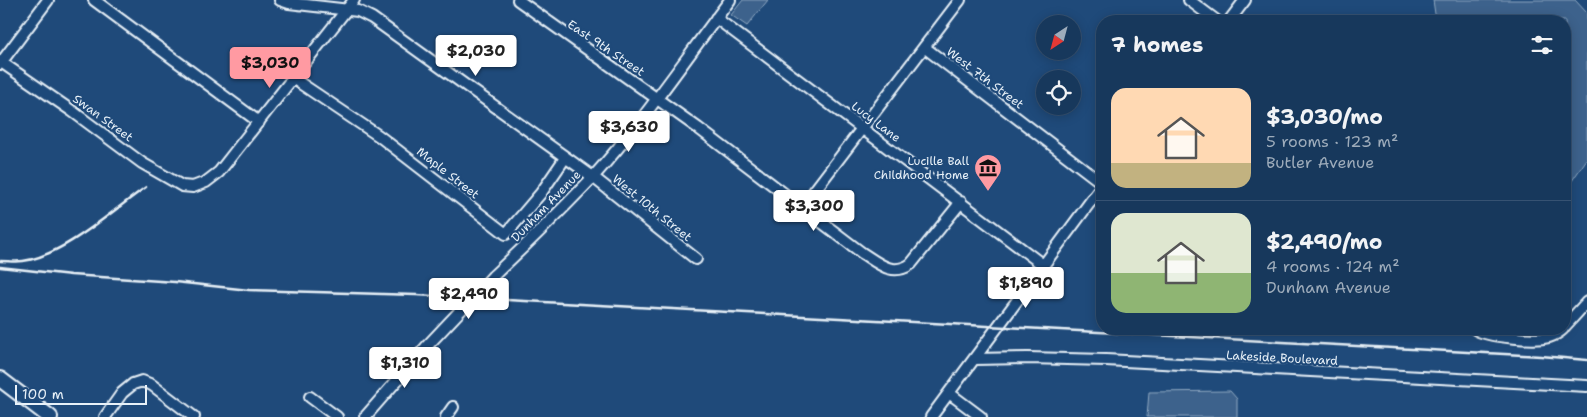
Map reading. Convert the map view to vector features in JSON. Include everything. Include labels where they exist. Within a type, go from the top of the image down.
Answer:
[{"type":"street","points":[[1,63],[48,0]]},
{"type":"street","points":[[94,0],[259,122],[354,0]]},
{"type":"street","name":"West 10th Street","points":[[280,0],[288,3],[358,11],[372,18],[593,177],[696,259]]},
{"type":"street","name":"East 9th Street","points":[[518,0],[555,28],[657,98],[862,253],[887,268],[903,270],[911,264],[961,202]]},
{"type":"street","name":"Dunham Avenue","points":[[365,417],[427,346],[593,177],[657,98],[730,0]]},
{"type":"street","points":[[802,207],[960,0]]},
{"type":"street","points":[[1189,0],[1209,15]]},
{"type":"street","points":[[1234,15],[1245,0]]},
{"type":"street","name":"Lucy Lane","points":[[716,18],[1043,265]]},
{"type":"street","name":"West 7th Street","points":[[924,47],[1096,180]]},
{"type":"street","name":"Swan Street","points":[[1,63],[72,111],[142,163],[182,186],[193,188],[206,182],[219,172],[259,122]]},
{"type":"street","name":"Maple Street","points":[[294,78],[372,131],[506,234],[541,193],[565,158]]},
{"type":"street","points":[[931,417],[1096,193]]},
{"type":"street","points":[[1571,319],[1587,302]]},
{"type":"street","points":[[1489,335],[1534,338],[1548,338],[1553,335]]},
{"type":"street","name":"Lakeside Boulevard","points":[[975,359],[1106,360],[1587,386]]},
{"type":"street","points":[[0,379],[50,417]]},
{"type":"street","points":[[105,417],[122,393],[133,384],[142,381],[152,385],[194,417]]},
{"type":"street","points":[[948,393],[981,417]]},
{"type":"street","points":[[310,397],[337,417]]},
{"type":"street","points":[[446,417],[453,407]]},
{"type":"shaded area","points":[[743,0],[768,0],[747,26],[731,15]]},
{"type":"shaded area","points":[[1433,0],[1575,0],[1587,13],[1587,159],[1571,182],[1571,15],[1435,15]]},
{"type":"shaded area","points":[[1230,391],[1237,399],[1237,417],[1147,417],[1149,392]]},
{"type":"railway","points":[[0,261],[23,261],[54,251],[87,231],[146,187]]},
{"type":"railway","points":[[0,267],[249,290],[416,295],[1096,332]]},
{"type":"railway","points":[[1154,335],[1587,360]]},
{"type":"place","name":"Lucille Ball Childhood Home","points":[[988,192]]}]
